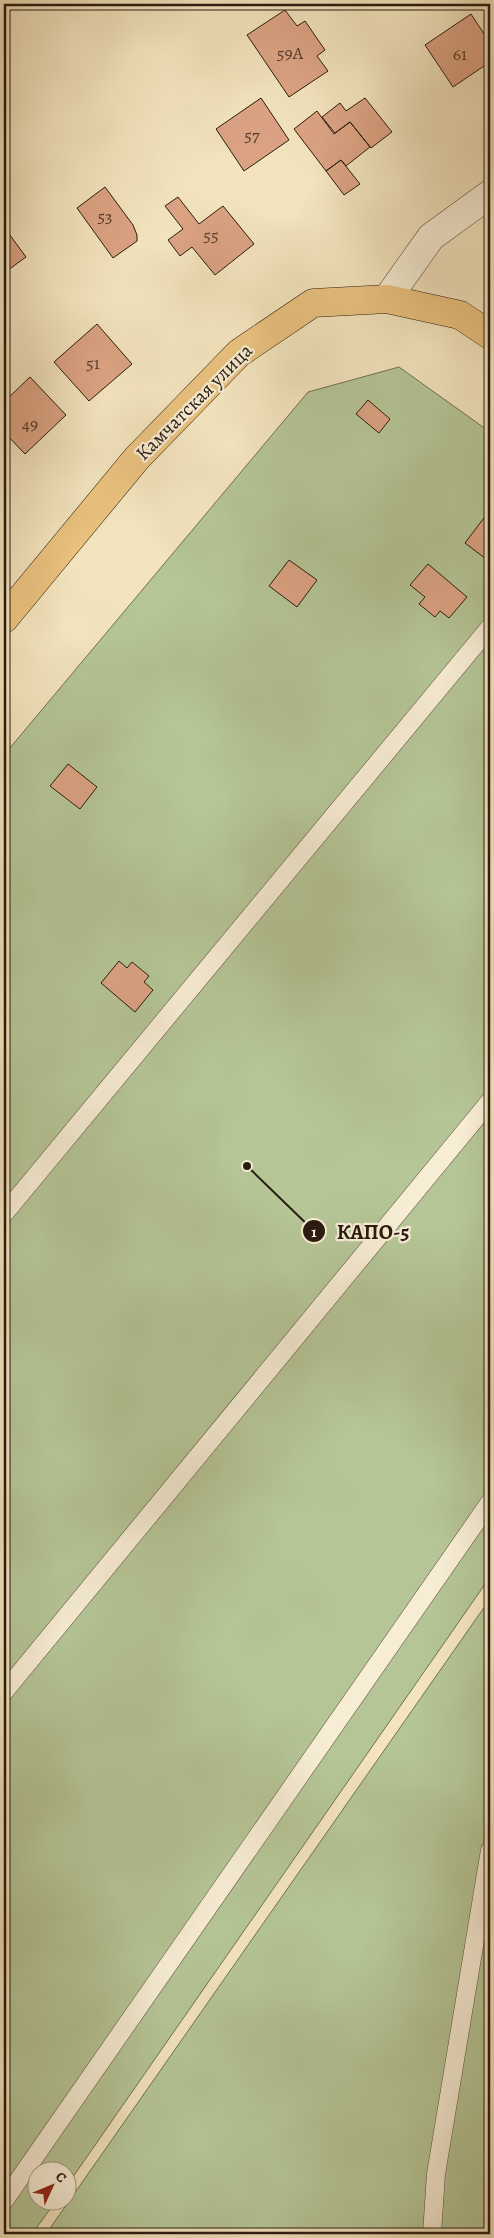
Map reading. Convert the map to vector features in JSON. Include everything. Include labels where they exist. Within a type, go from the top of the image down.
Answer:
[{"type":"main road","name":"Камчатская улица","points":[[4,619],[137,458],[239,353],[313,302],[387,299],[460,315],[490,335]]},
{"type":"street","points":[[387,299],[431,237],[490,194]]},
{"type":"lane","points":[[4,1214],[490,627]]},
{"type":"lane","points":[[4,1692],[490,1101]]},
{"type":"lane","points":[[4,2201],[490,1502]]},
{"type":"lane","points":[[432,2234],[436,2174],[490,1850]]},
{"type":"green space","points":[[399,367],[490,432],[490,1577],[78,2170],[78,2160],[28,2160],[28,2210],[49,2210],[32,2234],[4,2234],[4,755],[308,392]]},
{"type":"green space","points":[[490,1599],[490,2234],[46,2234],[63,2210],[78,2210],[78,2188]]},
{"type":"building","points":[[285,10],[297,26],[305,21],[325,50],[317,56],[328,71],[289,97],[247,35]]},
{"type":"building","points":[[471,14],[490,43],[490,62],[453,87],[425,45]]},
{"type":"building","points":[[261,98],[289,140],[244,171],[216,129]]},
{"type":"building","points":[[365,98],[392,132],[371,148],[350,122],[335,133],[322,117],[340,103],[346,111]]},
{"type":"building","points":[[317,111],[334,134],[350,122],[370,147],[346,166],[341,160],[326,171],[294,129]]},
{"type":"building","points":[[341,160],[360,184],[344,195],[326,171]]},
{"type":"building","points":[[105,187],[133,225],[137,235],[137,241],[113,258],[77,208]]},
{"type":"building","points":[[178,197],[199,224],[223,206],[254,244],[215,275],[192,247],[180,256],[168,240],[183,229],[165,206]]},
{"type":"building","points":[[4,227],[26,257],[4,273]]},
{"type":"building","points":[[97,324],[132,364],[89,401],[54,362]]},
{"type":"building","points":[[30,377],[66,415],[25,454],[4,432],[4,402]]},
{"type":"building","points":[[368,400],[390,419],[379,433],[356,414]]},
{"type":"building","points":[[490,510],[490,562],[465,543]]},
{"type":"building","points":[[289,560],[317,580],[297,607],[269,586]]},
{"type":"building","points":[[428,564],[467,597],[449,618],[440,611],[435,617],[419,604],[425,597],[410,585]]},
{"type":"building","points":[[68,764],[97,787],[80,809],[50,786]]},
{"type":"building","points":[[119,961],[127,968],[132,962],[149,976],[144,982],[153,990],[135,1012],[101,983]]},
{"type":"place","name":"КАПО-5","points":[[247,1166]]}]
